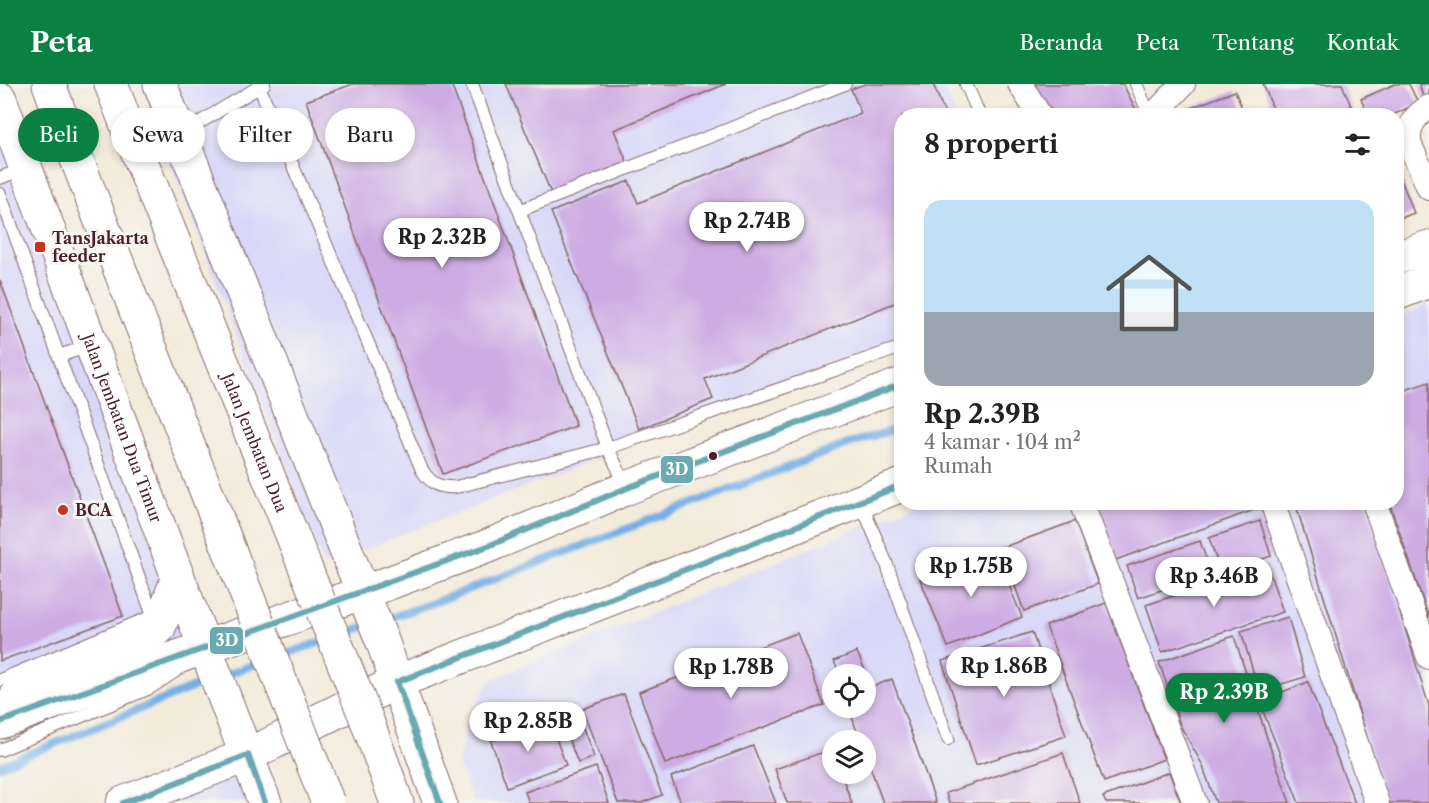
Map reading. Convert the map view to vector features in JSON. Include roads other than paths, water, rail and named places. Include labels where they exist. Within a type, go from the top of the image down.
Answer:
[{"type":"main road","points":[[49,84],[328,803]]},
{"type":"main road","name":"Jalan Jembatan Dua","points":[[111,84],[366,718],[397,803]]},
{"type":"main road","points":[[160,84],[169,108]]},
{"type":"main road","name":"Jalan Jembatan Dua Timur","points":[[0,99],[13,173],[92,345],[178,577],[204,658],[241,741],[265,803]]},
{"type":"main road","points":[[190,162],[380,638],[440,803]]},
{"type":"main road","points":[[1404,255],[1429,247]]},
{"type":"main road","points":[[1404,291],[1429,281]]},
{"type":"main road","points":[[8,719],[204,658],[362,593],[488,546],[627,488],[894,387]]},
{"type":"main road","points":[[123,803],[241,741],[894,488]]},
{"type":"main road","points":[[8,719],[21,689],[134,645],[159,628],[178,577]]},
{"type":"street","points":[[1020,84],[1035,108]]},
{"type":"street","points":[[1160,108],[1183,84]]},
{"type":"street","points":[[1429,106],[1414,118],[1409,143],[1429,188]]},
{"type":"street","points":[[1084,510],[1195,803]]},
{"type":"street","points":[[1275,510],[1377,803]]},
{"type":"street","points":[[1377,510],[1429,657]]},
{"type":"lane","points":[[472,84],[521,210],[608,448],[627,488]]},
{"type":"lane","points":[[521,210],[845,84]]},
{"type":"lane","points":[[966,84],[976,108]]},
{"type":"lane","points":[[1136,84],[1148,108]]},
{"type":"lane","points":[[205,119],[261,85],[422,470],[430,482],[442,488],[456,487],[608,448],[894,350]]},
{"type":"lane","points":[[0,194],[153,616],[0,680]]},
{"type":"lane","points":[[59,356],[92,345]]},
{"type":"lane","points":[[860,500],[885,562],[948,739]]},
{"type":"lane","points":[[0,750],[150,688],[204,658]]},
{"type":"waterway","points":[[381,621],[848,444],[894,430]]},
{"type":"waterway","points":[[339,635],[369,625]]},
{"type":"waterway","points":[[277,657],[327,640]]},
{"type":"waterway","points":[[223,676],[264,661]]},
{"type":"waterway","points":[[0,766],[211,680]]},
{"type":"place","name":"TansJakarta feeder","points":[[40,247]]},
{"type":"place","name":"BCA","points":[[63,510]]}]
